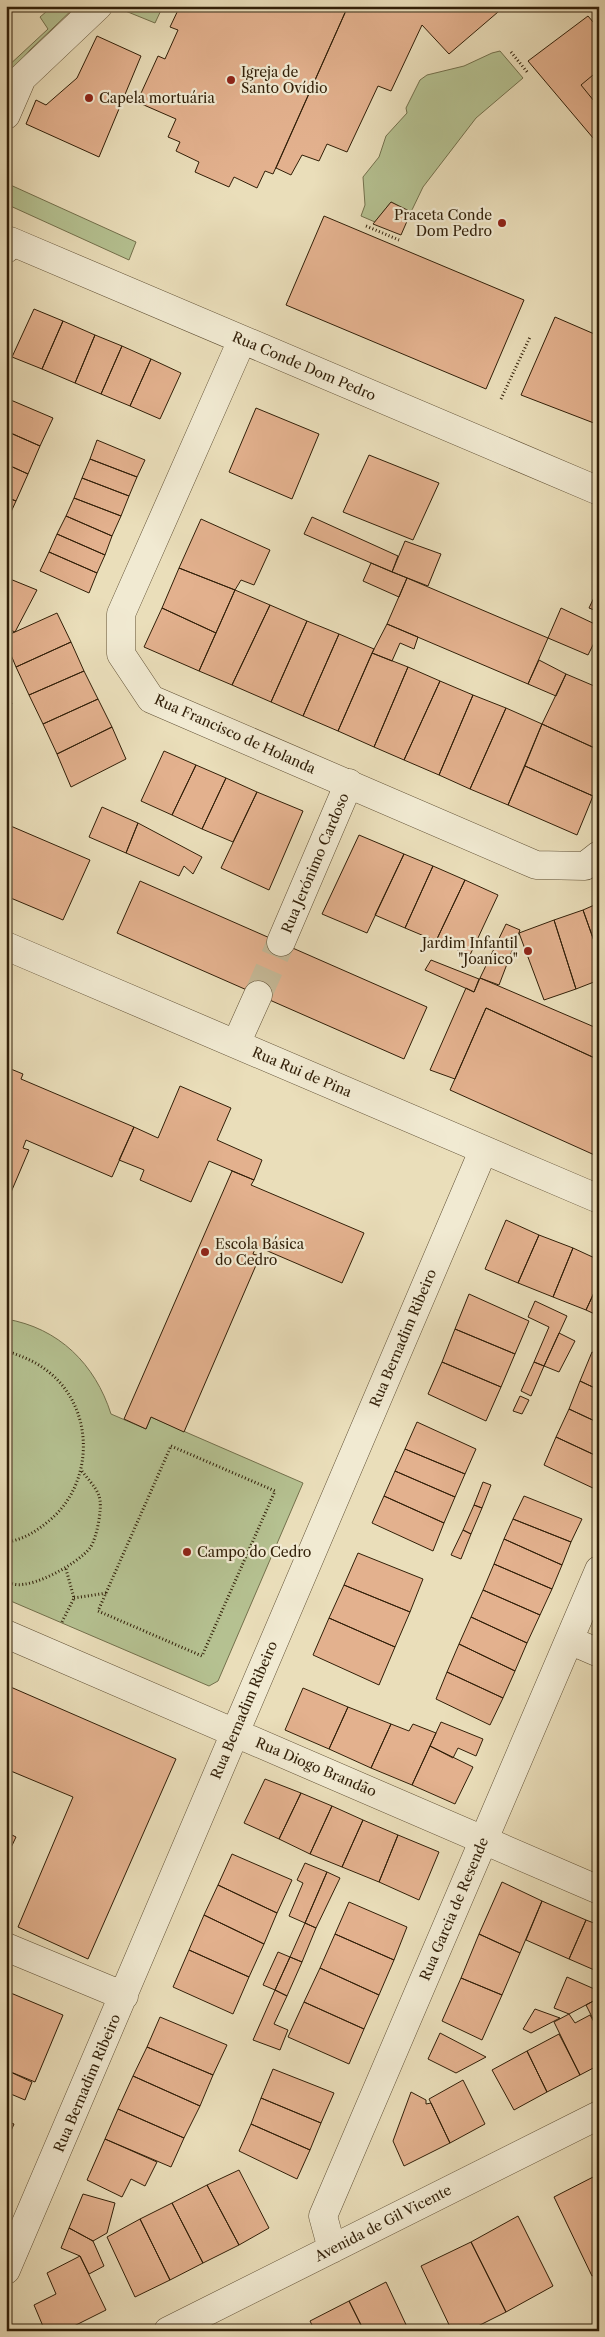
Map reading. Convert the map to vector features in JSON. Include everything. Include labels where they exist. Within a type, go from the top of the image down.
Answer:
[{"type":"street","points":[[6,115],[22,78],[98,6]]},
{"type":"street","name":"Rua Conde Dom Pedro","points":[[8,245],[242,340],[599,491]]},
{"type":"street","name":"Rua Francisco de Holanda","points":[[242,340],[121,614],[121,654],[151,699],[536,865],[585,866],[599,855]]},
{"type":"street","name":"Rua Jerónimo Cardoso","points":[[281,942],[349,783]]},
{"type":"street","name":"Rua Rui de Pina","points":[[6,946],[599,1199]]},
{"type":"street","points":[[236,1044],[258,995]]},
{"type":"street","name":"Rua Bernadim Ribeiro","points":[[6,2270],[483,1151]]},
{"type":"street","name":"Rua Garcia de Resende","points":[[332,2249],[322,2216],[599,1570]]},
{"type":"street","name":"Rua Diogo Brandão","points":[[6,1634],[599,1890]]},
{"type":"street","points":[[569,1640],[599,1653]]},
{"type":"street","points":[[6,1946],[124,1996]]},
{"type":"street","name":"Avenida de Gil Vicente","points":[[168,2331],[599,2115]]},
{"type":"path","points":[[511,52],[528,73]]},
{"type":"path","points":[[366,226],[399,240]]},
{"type":"path","points":[[501,400],[530,337]]},
{"type":"path","points":[[6,1351],[37,1363],[51,1374],[73,1401],[83,1434],[84,1452],[81,1470],[67,1502],[56,1515],[27,1536],[6,1542]]},
{"type":"path","points":[[171,1446],[275,1491],[202,1656],[98,1611],[107,1593],[171,1446]]},
{"type":"path","points":[[6,1580],[9,1583],[20,1586],[66,1569],[91,1547],[102,1510],[99,1495],[81,1470]]},
{"type":"path","points":[[59,1630],[74,1598],[66,1569]]},
{"type":"path","points":[[74,1598],[107,1593]]},
{"type":"green space","points":[[53,6],[76,6],[30,50],[6,78],[6,68],[48,29],[40,17]]},
{"type":"green space","points":[[127,6],[163,6],[155,23],[123,10]]},
{"type":"green space","points":[[500,51],[523,78],[476,118],[423,187],[411,212],[391,202],[375,222],[361,216],[365,205],[363,177],[379,157],[386,136],[407,113],[406,108],[420,80],[427,75],[464,66]]},
{"type":"green space","points":[[6,183],[136,242],[129,260],[6,204]]},
{"type":"green space","points":[[6,1319],[43,1331],[72,1351],[85,1364],[95,1379],[111,1414],[146,1429],[151,1417],[303,1483],[218,1681],[209,1686],[6,1599]]},
{"type":"building","name":"Igreja de Santo Ovídio","points":[[180,6],[348,6],[273,174],[265,171],[257,188],[234,177],[229,187],[195,172],[199,162],[176,151],[180,142],[168,137],[176,119],[137,102],[158,56],[165,59],[178,30],[170,27]]},
{"type":"building","points":[[348,6],[505,6],[449,54],[422,25],[391,91],[378,86],[347,152],[327,144],[319,161],[302,155],[291,175],[276,168]]},
{"type":"building","points":[[588,16],[599,29],[599,145],[528,61]]},
{"type":"building","name":"Capela mortuária","points":[[97,36],[141,56],[99,157],[26,124],[36,100],[46,105],[77,78]]},
{"type":"building","points":[[599,70],[599,97],[594,101],[581,85]]},
{"type":"building","points":[[391,202],[411,212],[401,235],[373,224]]},
{"type":"building","points":[[324,216],[524,300],[486,389],[286,305]]},
{"type":"building","points":[[34,309],[63,321],[42,369],[12,357]]},
{"type":"building","points":[[555,317],[599,336],[599,425],[521,395]]},
{"type":"building","points":[[63,321],[95,335],[75,383],[42,369]]},
{"type":"building","points":[[95,335],[122,346],[101,394],[75,383]]},
{"type":"building","points":[[122,346],[151,359],[130,406],[101,394]]},
{"type":"building","points":[[151,359],[181,373],[160,419],[130,406]]},
{"type":"building","points":[[6,398],[53,418],[40,446],[6,431]]},
{"type":"building","points":[[256,408],[319,434],[292,499],[229,472]]},
{"type":"building","points":[[6,431],[40,446],[28,474],[6,464]]},
{"type":"building","points":[[97,440],[145,460],[137,477],[90,459]]},
{"type":"building","points":[[369,455],[439,483],[413,540],[343,512]]},
{"type":"building","points":[[90,459],[137,477],[129,496],[82,478]]},
{"type":"building","points":[[6,464],[28,474],[16,501],[6,497]]},
{"type":"building","points":[[82,478],[129,496],[121,516],[74,498]]},
{"type":"building","points":[[6,497],[16,501],[6,523]]},
{"type":"building","points":[[74,498],[121,516],[112,536],[66,516]]},
{"type":"building","points":[[66,516],[112,536],[105,555],[57,534]]},
{"type":"building","points":[[312,517],[398,556],[392,572],[304,534]]},
{"type":"building","points":[[201,519],[270,550],[254,585],[241,580],[235,590],[179,568]]},
{"type":"building","points":[[57,534],[105,555],[97,573],[49,552]]},
{"type":"building","points":[[405,541],[441,554],[428,586],[392,572]]},
{"type":"building","points":[[49,552],[97,573],[89,593],[40,571]]},
{"type":"building","points":[[371,563],[407,578],[399,597],[363,581]]},
{"type":"building","points":[[179,568],[235,590],[216,633],[162,608]]},
{"type":"building","points":[[407,578],[548,638],[528,684],[387,624]]},
{"type":"building","points":[[10,579],[37,590],[15,632],[6,628],[6,587]]},
{"type":"building","points":[[599,587],[599,612],[589,608]]},
{"type":"building","points":[[235,590],[270,605],[232,685],[199,671]]},
{"type":"building","points":[[270,605],[307,621],[271,702],[232,685]]},
{"type":"building","points":[[162,608],[216,633],[199,671],[144,647]]},
{"type":"building","points":[[561,608],[599,626],[599,633],[588,655],[548,638]]},
{"type":"building","points":[[57,613],[71,642],[16,667],[6,643],[6,636]]},
{"type":"building","points":[[307,621],[339,634],[303,716],[271,702]]},
{"type":"building","points":[[387,624],[418,637],[414,649],[400,643],[392,661],[372,653]]},
{"type":"building","points":[[339,634],[374,649],[338,731],[303,716]]},
{"type":"building","points":[[71,642],[84,671],[29,695],[16,667]]},
{"type":"building","points":[[372,653],[408,667],[374,747],[338,731]]},
{"type":"building","points":[[539,660],[566,674],[556,696],[528,684]]},
{"type":"building","points":[[408,667],[440,681],[404,760],[374,747]]},
{"type":"building","points":[[84,671],[98,699],[43,724],[29,695]]},
{"type":"building","points":[[566,674],[599,688],[599,750],[542,724]]},
{"type":"building","points":[[440,681],[473,695],[439,775],[404,760]]},
{"type":"building","points":[[6,690],[12,704],[6,707]]},
{"type":"building","points":[[473,695],[506,708],[470,789],[439,775]]},
{"type":"building","points":[[98,699],[112,727],[57,754],[43,724]]},
{"type":"building","points":[[506,708],[542,724],[508,805],[470,789]]},
{"type":"building","points":[[542,724],[599,750],[599,782],[593,796],[525,766]]},
{"type":"building","points":[[112,727],[126,759],[71,787],[57,754]]},
{"type":"building","points":[[164,751],[196,765],[172,815],[141,801]]},
{"type":"building","points":[[196,765],[226,778],[202,829],[172,815]]},
{"type":"building","points":[[525,766],[593,796],[577,835],[508,805]]},
{"type":"building","points":[[226,778],[257,792],[233,842],[202,829]]},
{"type":"building","points":[[257,792],[303,811],[269,890],[221,868]]},
{"type":"building","points":[[102,807],[138,823],[126,853],[89,837]]},
{"type":"building","points":[[138,823],[202,857],[193,874],[184,866],[179,876],[126,853]]},
{"type":"building","points":[[6,824],[90,860],[63,920],[6,896]]},
{"type":"building","points":[[359,835],[404,854],[367,933],[322,914]]},
{"type":"building","points":[[404,854],[433,866],[405,928],[375,915]]},
{"type":"building","points":[[433,866],[465,880],[436,941],[405,928]]},
{"type":"building","points":[[465,880],[498,895],[470,955],[436,941]]},
{"type":"building","points":[[140,881],[427,1007],[404,1059],[117,933]]},
{"type":"building","points":[[599,903],[599,955],[583,910]]},
{"type":"building","points":[[583,910],[599,955],[599,980],[576,989],[554,920]]},
{"type":"building","points":[[554,920],[576,989],[544,1000],[519,933]]},
{"type":"building","points":[[506,924],[520,930],[499,985],[480,978]]},
{"type":"building","points":[[431,960],[479,979],[474,992],[425,970]]},
{"type":"building","points":[[480,978],[599,1029],[599,1060],[486,1008],[455,1079],[430,1070],[466,988],[474,992]]},
{"type":"building","points":[[486,1008],[599,1060],[599,1157],[450,1090]]},
{"type":"building","points":[[6,1067],[23,1074],[21,1079],[134,1127],[112,1177],[26,1140],[23,1148],[29,1150],[6,1204]]},
{"type":"building","points":[[180,1086],[231,1108],[217,1140],[262,1160],[254,1180],[209,1161],[191,1202],[140,1180],[144,1170],[119,1160],[134,1127],[158,1138]]},
{"type":"building","points":[[232,1171],[254,1180],[251,1185],[364,1233],[342,1283],[256,1246],[253,1254],[260,1256],[184,1432],[151,1417],[146,1429],[124,1419]]},
{"type":"building","points":[[506,1220],[539,1235],[518,1283],[485,1269]]},
{"type":"building","points":[[539,1235],[573,1248],[553,1297],[518,1283]]},
{"type":"building","points":[[573,1248],[599,1260],[599,1282],[586,1310],[553,1297]]},
{"type":"building","points":[[599,1282],[599,1316],[586,1310]]},
{"type":"building","points":[[469,1294],[529,1321],[515,1354],[455,1329]]},
{"type":"building","points":[[535,1301],[567,1316],[544,1366],[534,1362],[549,1327],[528,1317]]},
{"type":"building","points":[[455,1329],[515,1354],[501,1387],[442,1362]]},
{"type":"building","points":[[559,1333],[575,1341],[559,1372],[544,1366]]},
{"type":"building","points":[[592,1352],[599,1355],[599,1390],[580,1381]]},
{"type":"building","points":[[442,1362],[501,1387],[486,1421],[428,1394]]},
{"type":"building","points":[[534,1362],[544,1366],[531,1396],[521,1391]]},
{"type":"building","points":[[580,1381],[599,1390],[599,1423],[569,1409]]},
{"type":"building","points":[[520,1396],[529,1400],[522,1414],[513,1411]]},
{"type":"building","points":[[569,1409],[599,1423],[599,1457],[556,1437]]},
{"type":"building","points":[[417,1422],[476,1449],[465,1474],[405,1449]]},
{"type":"building","points":[[556,1437],[599,1457],[599,1481],[595,1489],[544,1465]]},
{"type":"building","points":[[405,1449],[465,1474],[455,1497],[395,1471]]},
{"type":"building","points":[[395,1471],[455,1497],[444,1523],[384,1496]]},
{"type":"building","points":[[483,1482],[491,1485],[482,1508],[474,1505]]},
{"type":"building","points":[[384,1496],[444,1523],[433,1551],[372,1523]]},
{"type":"building","points":[[524,1496],[582,1519],[571,1542],[513,1519]]},
{"type":"building","points":[[474,1505],[482,1508],[471,1534],[463,1530]]},
{"type":"building","points":[[513,1519],[571,1542],[562,1565],[504,1539]]},
{"type":"building","points":[[463,1530],[471,1534],[461,1559],[451,1555]]},
{"type":"building","points":[[504,1539],[562,1565],[552,1589],[494,1564]]},
{"type":"building","points":[[358,1553],[423,1579],[410,1612],[344,1585]]},
{"type":"building","points":[[494,1564],[552,1589],[540,1615],[483,1590]]},
{"type":"building","points":[[344,1585],[410,1612],[395,1647],[329,1618]]},
{"type":"building","points":[[483,1590],[540,1615],[527,1643],[471,1617]]},
{"type":"building","points":[[471,1617],[527,1643],[515,1671],[459,1644]]},
{"type":"building","points":[[329,1618],[395,1647],[379,1685],[313,1655]]},
{"type":"building","points":[[459,1644],[515,1671],[503,1698],[447,1672]]},
{"type":"building","points":[[447,1672],[503,1698],[490,1725],[436,1699]]},
{"type":"building","points":[[6,1685],[176,1759],[88,1959],[18,1927],[73,1797],[6,1769]]},
{"type":"building","points":[[303,1688],[348,1707],[329,1749],[285,1730]]},
{"type":"building","points":[[348,1707],[391,1724],[371,1768],[329,1749]]},
{"type":"building","points":[[441,1722],[483,1739],[476,1756],[458,1748],[453,1758],[430,1746]]},
{"type":"building","points":[[391,1724],[409,1731],[413,1724],[436,1733],[412,1785],[371,1768]]},
{"type":"building","points":[[430,1746],[473,1767],[455,1804],[412,1785]]},
{"type":"building","points":[[265,1779],[301,1793],[279,1839],[244,1823]]},
{"type":"building","points":[[301,1793],[332,1806],[310,1854],[279,1839]]},
{"type":"building","points":[[332,1806],[363,1820],[342,1867],[310,1854]]},
{"type":"building","points":[[363,1820],[398,1835],[379,1882],[342,1867]]},
{"type":"building","points":[[6,1832],[16,1837],[6,1858]]},
{"type":"building","points":[[398,1835],[439,1852],[419,1900],[379,1882]]},
{"type":"building","points":[[232,1854],[292,1880],[277,1913],[218,1885]]},
{"type":"building","points":[[305,1863],[327,1872],[305,1923],[289,1916],[303,1883],[297,1880]]},
{"type":"building","points":[[327,1872],[340,1878],[316,1928],[305,1923]]},
{"type":"building","points":[[502,1882],[542,1901],[520,1953],[479,1934]]},
{"type":"building","points":[[218,1885],[277,1913],[264,1944],[204,1915]]},
{"type":"building","points":[[542,1901],[586,1920],[569,1959],[526,1940]]},
{"type":"building","points":[[349,1902],[407,1927],[394,1960],[335,1934]]},
{"type":"building","points":[[204,1915],[264,1944],[249,1977],[189,1950]]},
{"type":"building","points":[[586,1920],[599,1925],[599,1972],[569,1959]]},
{"type":"building","points":[[305,1923],[316,1928],[302,1962],[290,1957]]},
{"type":"building","points":[[335,1934],[394,1960],[379,1995],[320,1968]]},
{"type":"building","points":[[479,1934],[520,1953],[502,1995],[461,1978]]},
{"type":"building","points":[[189,1950],[249,1977],[233,2014],[173,1987]]},
{"type":"building","points":[[278,1952],[290,1957],[275,1990],[263,1985]]},
{"type":"building","points":[[290,1957],[302,1962],[287,1996],[275,1990]]},
{"type":"building","points":[[320,1968],[379,1995],[364,2029],[304,2002]]},
{"type":"building","points":[[567,1977],[599,1991],[599,1998],[569,2014],[554,2008]]},
{"type":"building","points":[[461,1978],[502,1995],[482,2040],[442,2021]]},
{"type":"building","points":[[275,1990],[287,1996],[274,2024],[288,2030],[280,2050],[253,2040]]},
{"type":"building","points":[[6,1991],[63,2015],[35,2082],[6,2070]]},
{"type":"building","points":[[599,1998],[599,2031],[586,2005]]},
{"type":"building","points":[[304,2002],[364,2029],[349,2064],[288,2037]]},
{"type":"building","points":[[535,2009],[560,2018],[531,2033],[523,2029]]},
{"type":"building","points":[[569,2014],[575,2023],[590,2015],[599,2031],[599,2065],[580,2075],[554,2022]]},
{"type":"building","points":[[160,2017],[227,2045],[213,2075],[147,2047]]},
{"type":"building","points":[[440,2033],[486,2057],[456,2073],[428,2059]]},
{"type":"building","points":[[559,2034],[580,2075],[547,2092],[527,2051]]},
{"type":"building","points":[[147,2047],[213,2075],[200,2106],[133,2076]]},
{"type":"building","points":[[527,2051],[547,2092],[514,2110],[492,2070]]},
{"type":"building","points":[[273,2069],[334,2093],[321,2123],[261,2098]]},
{"type":"building","points":[[6,2070],[32,2082],[25,2100],[6,2092]]},
{"type":"building","points":[[133,2076],[200,2106],[184,2138],[118,2109]]},
{"type":"building","points":[[463,2080],[485,2124],[450,2143],[429,2099]]},
{"type":"building","points":[[411,2092],[426,2100],[426,2104],[431,2103],[450,2143],[404,2166],[393,2141]]},
{"type":"building","points":[[261,2098],[321,2123],[310,2150],[251,2124]]},
{"type":"building","points":[[118,2109],[184,2138],[171,2167],[105,2139]]},
{"type":"building","points":[[6,2121],[14,2124],[6,2142]]},
{"type":"building","points":[[251,2124],[310,2150],[297,2179],[239,2151]]},
{"type":"building","points":[[105,2139],[157,2162],[145,2186],[131,2179],[122,2197],[87,2180]]},
{"type":"building","points":[[239,2170],[269,2228],[239,2245],[207,2185]]},
{"type":"building","points":[[599,2174],[599,2273],[592,2276],[554,2197]]},
{"type":"building","points":[[207,2185],[239,2245],[203,2263],[172,2203]]},
{"type":"building","points":[[83,2194],[115,2203],[107,2233],[93,2241],[69,2228]]},
{"type":"building","points":[[172,2203],[203,2263],[170,2280],[140,2219]]},
{"type":"building","points":[[518,2216],[553,2286],[506,2312],[471,2242]]},
{"type":"building","points":[[140,2219],[170,2280],[135,2297],[107,2237]]},
{"type":"building","points":[[69,2228],[93,2241],[104,2266],[89,2274],[80,2256],[61,2248]]},
{"type":"building","points":[[471,2242],[506,2312],[468,2331],[452,2331],[421,2266]]},
{"type":"building","points":[[80,2256],[106,2310],[64,2331],[45,2331],[34,2305],[56,2294],[47,2273]]},
{"type":"building","points":[[386,2282],[409,2331],[364,2331],[349,2301]]},
{"type":"building","points":[[349,2301],[364,2331],[315,2331],[310,2321]]},
{"type":"tunnel","points":[[258,995],[281,942]]},
{"type":"place","name":"Igreja de Santo Ovídio","points":[[231,80]]},
{"type":"place","name":"Capela mortuária","points":[[89,98]]},
{"type":"place","name":"Praceta Conde Dom Pedro","points":[[502,223]]},
{"type":"place","name":"Jardim Infantil \"Joanico\"","points":[[528,951]]},
{"type":"place","name":"Escola Básica do Cedro","points":[[205,1252]]},
{"type":"place","name":"Campo do Cedro","points":[[187,1552]]}]
